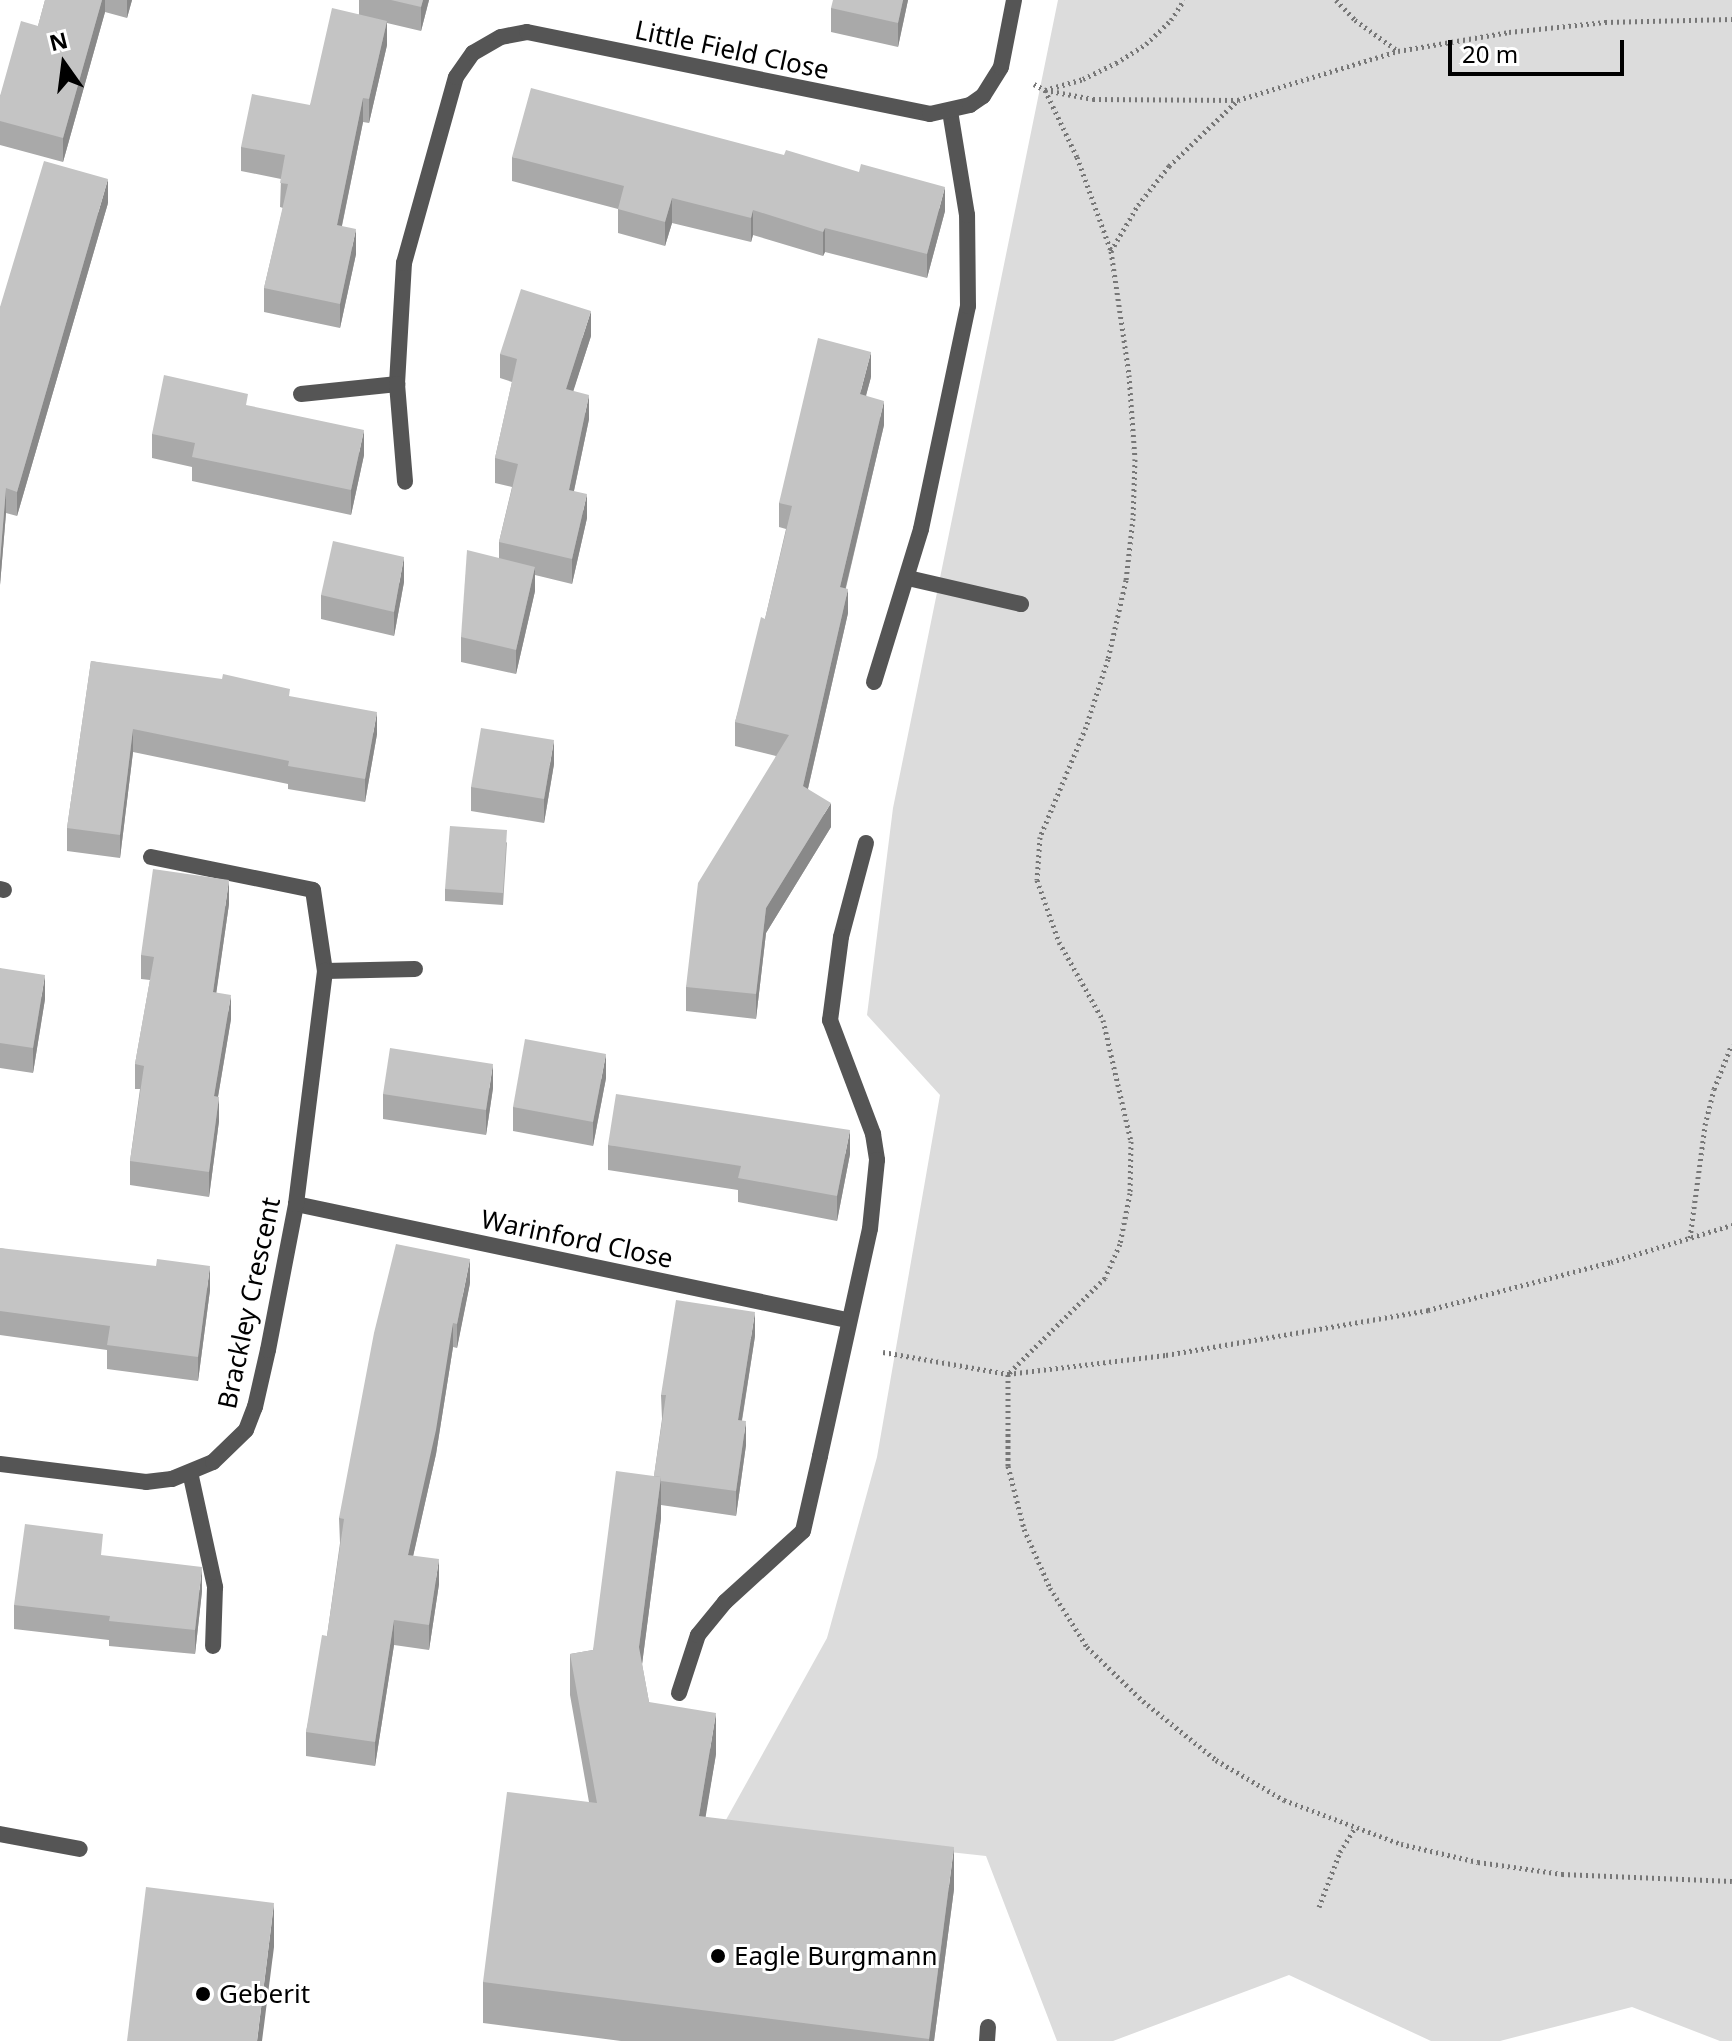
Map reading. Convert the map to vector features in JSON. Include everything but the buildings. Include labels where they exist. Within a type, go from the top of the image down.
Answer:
[{"type":"street","name":"Little Field Close","points":[[405,482],[397,384],[404,263],[456,77],[473,53],[501,37],[527,32],[908,112],[950,111],[983,96],[1001,67],[1014,0]]},
{"type":"street","points":[[874,682],[908,578],[968,306],[967,215],[950,111]]},
{"type":"street","points":[[301,394],[397,384]]},
{"type":"street","points":[[908,578],[1021,604]]},
{"type":"street","points":[[679,1693],[698,1635],[725,1602],[803,1531],[847,1320],[870,1229],[877,1160],[873,1134],[830,1020],[841,937],[866,843]]},
{"type":"street","name":"Brackley Crescent","points":[[0,1464],[146,1482],[190,1472],[213,1462],[230,1449],[246,1430],[255,1407],[296,1204],[325,971],[313,890],[151,857]]},
{"type":"street","points":[[325,971],[415,969]]},
{"type":"street","name":"Warinford Close","points":[[296,1204],[847,1320]]},
{"type":"street","points":[[190,1472],[215,1587],[213,1646]]},
{"type":"street","points":[[0,1834],[80,1849]]},
{"type":"path","points":[[1045,90],[1083,79],[1116,63],[1163,28],[1184,0]]},
{"type":"path","points":[[1336,0],[1355,20],[1398,51]]},
{"type":"path","points":[[1045,90],[1093,99],[1238,100],[1398,51],[1509,32],[1605,22],[1732,19]]},
{"type":"path","points":[[1045,90],[1077,157],[1111,251],[1129,375],[1135,459],[1126,580],[1108,659],[1086,727],[1040,837],[1037,880],[1059,942],[1091,995],[1111,1045],[1131,1141],[1130,1193],[1120,1244],[1105,1278],[1008,1374],[1008,1466],[1024,1529],[1050,1588],[1087,1647],[1143,1701],[1216,1760],[1284,1800],[1401,1844],[1478,1862],[1562,1874],[1732,1881]]},
{"type":"path","points":[[1111,251],[1138,205],[1169,166],[1238,100]]},
{"type":"path","points":[[1690,1238],[1705,1125],[1732,1044]]},
{"type":"path","points":[[847,1320],[877,1351],[1008,1374],[1180,1353],[1428,1310],[1732,1225]]},
{"type":"path","points":[[1319,1907],[1340,1852],[1355,1828]]},
{"type":"shaded area","points":[[1058,0],[1732,0],[1732,2041],[1720,2041],[1632,2007],[1500,2041],[1431,2041],[1289,1975],[1113,2041],[1057,2041],[986,1856],[722,1827],[827,1638],[877,1457],[940,1095],[867,1015],[893,808]]},
{"type":"place","name":"Eagle Burgmann","points":[[718,1956]]},
{"type":"place","name":"Geberit","points":[[203,1994]]}]
